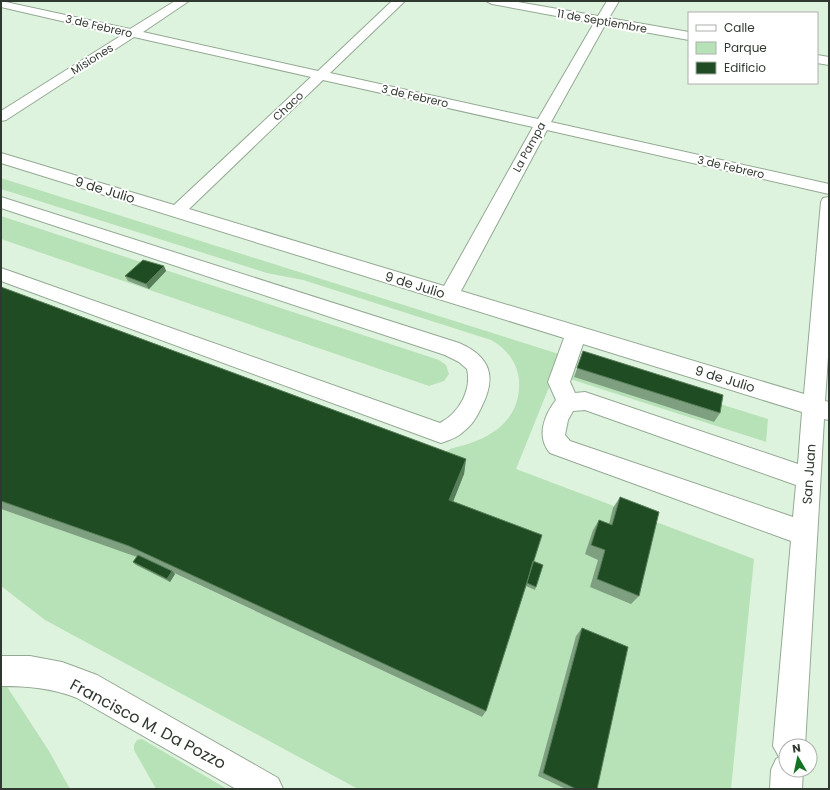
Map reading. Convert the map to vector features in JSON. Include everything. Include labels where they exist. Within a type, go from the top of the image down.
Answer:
[{"type":"street","name":"Misiones","points":[[1,117],[183,1]]},
{"type":"street","name":"Chaco","points":[[176,212],[399,1]]},
{"type":"street","name":"11 de Septiembre","points":[[492,1],[688,36]]},
{"type":"street","name":"La Pampa","points":[[449,295],[542,125],[613,1]]},
{"type":"street","name":"3 de Febrero","points":[[1,4],[829,189]]},
{"type":"street","points":[[818,59],[829,62]]},
{"type":"street","name":"9 de Julio","points":[[1,158],[821,409]]},
{"type":"street","points":[[1,202],[452,349],[468,357],[477,368],[477,393],[467,412],[456,425],[441,434],[1,274]]},
{"type":"street","name":"San Juan","points":[[790,738],[808,478],[821,409],[829,202]]},
{"type":"street","points":[[570,403],[561,389],[559,382],[576,334]]},
{"type":"street","points":[[804,533],[562,448],[553,438],[553,431],[562,408],[570,403],[585,401],[808,478]]},
{"type":"street","name":"Francisco M. Da Pozzo","points":[[1,671],[30,670],[62,677],[86,686],[267,789]]},
{"type":"street","points":[[786,789],[787,778]]},
{"type":"green space","points":[[1,178],[562,355],[516,469],[754,559],[731,789],[358,789],[45,620],[1,586],[1,509],[135,555],[482,717],[448,514],[443,454],[489,435],[506,421],[512,413],[516,403],[519,393],[519,381],[514,362],[502,347],[491,340],[303,280],[267,273],[1,189]]},
{"type":"green space","points":[[1,216],[439,360],[446,365],[449,374],[444,381],[429,386],[1,239]]},
{"type":"green space","points":[[575,358],[579,360],[574,377],[714,422],[717,403],[768,419],[766,442],[567,378]]},
{"type":"green space","points":[[4,682],[49,751],[70,789],[1,789],[1,683]]},
{"type":"green space","points":[[142,739],[227,789],[156,789],[134,750],[134,745],[137,740]]},
{"type":"building","points":[[143,260],[164,266],[146,284],[125,276]]},
{"type":"building","points":[[1,287],[466,459],[449,500],[542,535],[486,711],[129,546],[1,501]]},
{"type":"building","points":[[583,351],[723,395],[720,413],[577,368]]},
{"type":"building","points":[[620,497],[659,512],[639,596],[597,579],[605,550],[591,545],[599,520],[612,525]]},
{"type":"building","points":[[138,555],[172,571],[167,579],[133,562]]},
{"type":"building","points":[[533,561],[543,565],[536,587],[527,583]]},
{"type":"building","points":[[582,628],[628,647],[597,789],[576,789],[543,773]]}]
